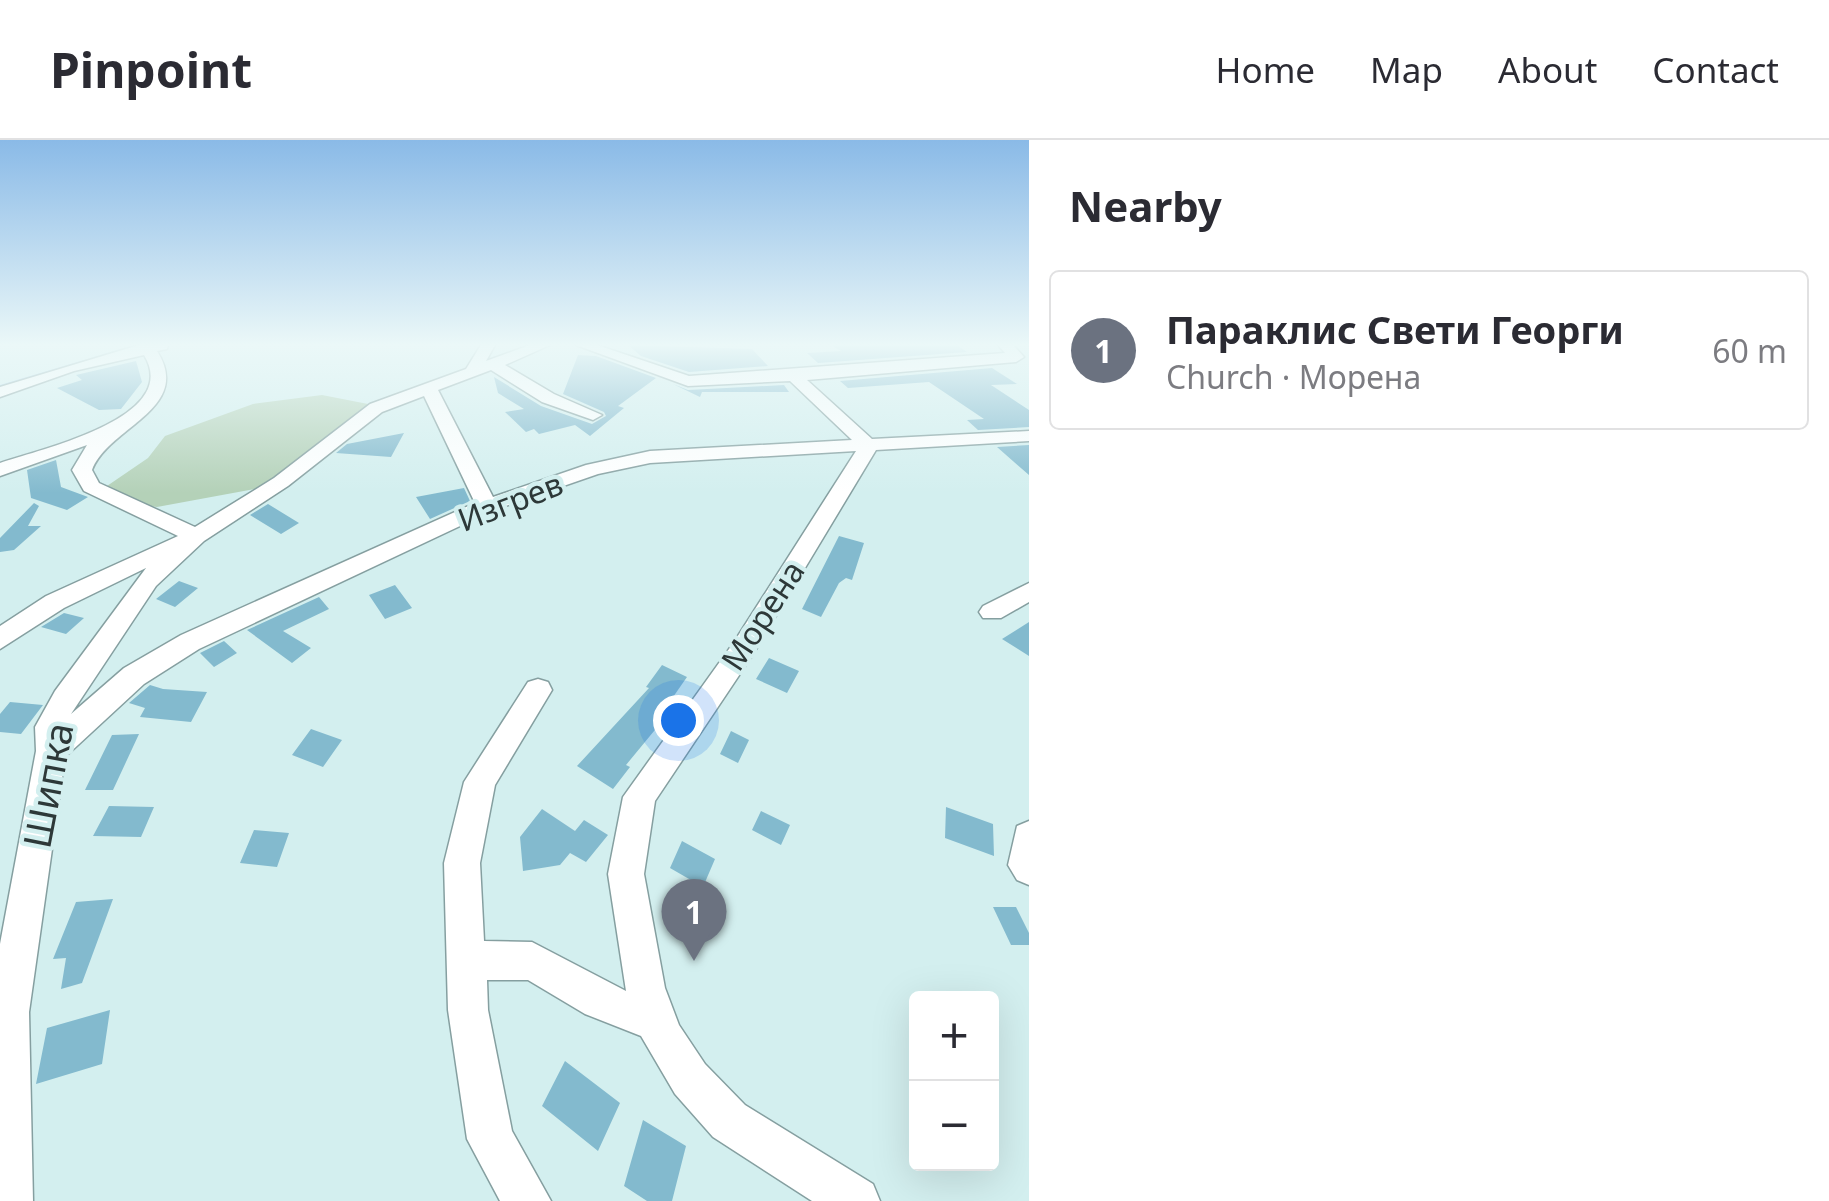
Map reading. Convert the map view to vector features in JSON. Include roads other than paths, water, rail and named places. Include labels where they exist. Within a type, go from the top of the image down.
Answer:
[{"type":"street","points":[[149,395],[131,423],[83,462],[84,478],[91,487],[116,500],[196,536]]},
{"type":"street","points":[[0,639],[54,602],[196,536],[280,482],[362,416],[413,395]]},
{"type":"street","points":[[432,395],[488,506]]},
{"type":"street","points":[[543,395],[593,415]]},
{"type":"street","points":[[814,395],[869,446]]},
{"type":"street","points":[[0,470],[131,423]]},
{"type":"street","name":"Изгрев","points":[[51,751],[134,676],[190,642],[488,506],[594,469],[634,460],[1029,436]]},
{"type":"street","name":"Морена","points":[[856,1201],[728,1122],[690,1079],[663,1038],[645,988],[626,874],[639,797],[743,649],[869,446]]},
{"type":"street","name":"Шипка","points":[[9,1201],[8,1012],[51,751],[50,728],[65,698],[135,604],[146,582],[196,536]]},
{"type":"street","points":[[992,612],[1029,591]]},
{"type":"street","points":[[527,1201],[490,1138],[468,1010],[462,863],[469,820],[487,768],[538,690]]},
{"type":"street","points":[[1029,837],[1029,868]]},
{"type":"street","points":[[466,960],[532,961],[598,1000],[632,1014],[656,1018]]},
{"type":"place","name":"Параклис Свети Георги","points":[[694,961]]}]
